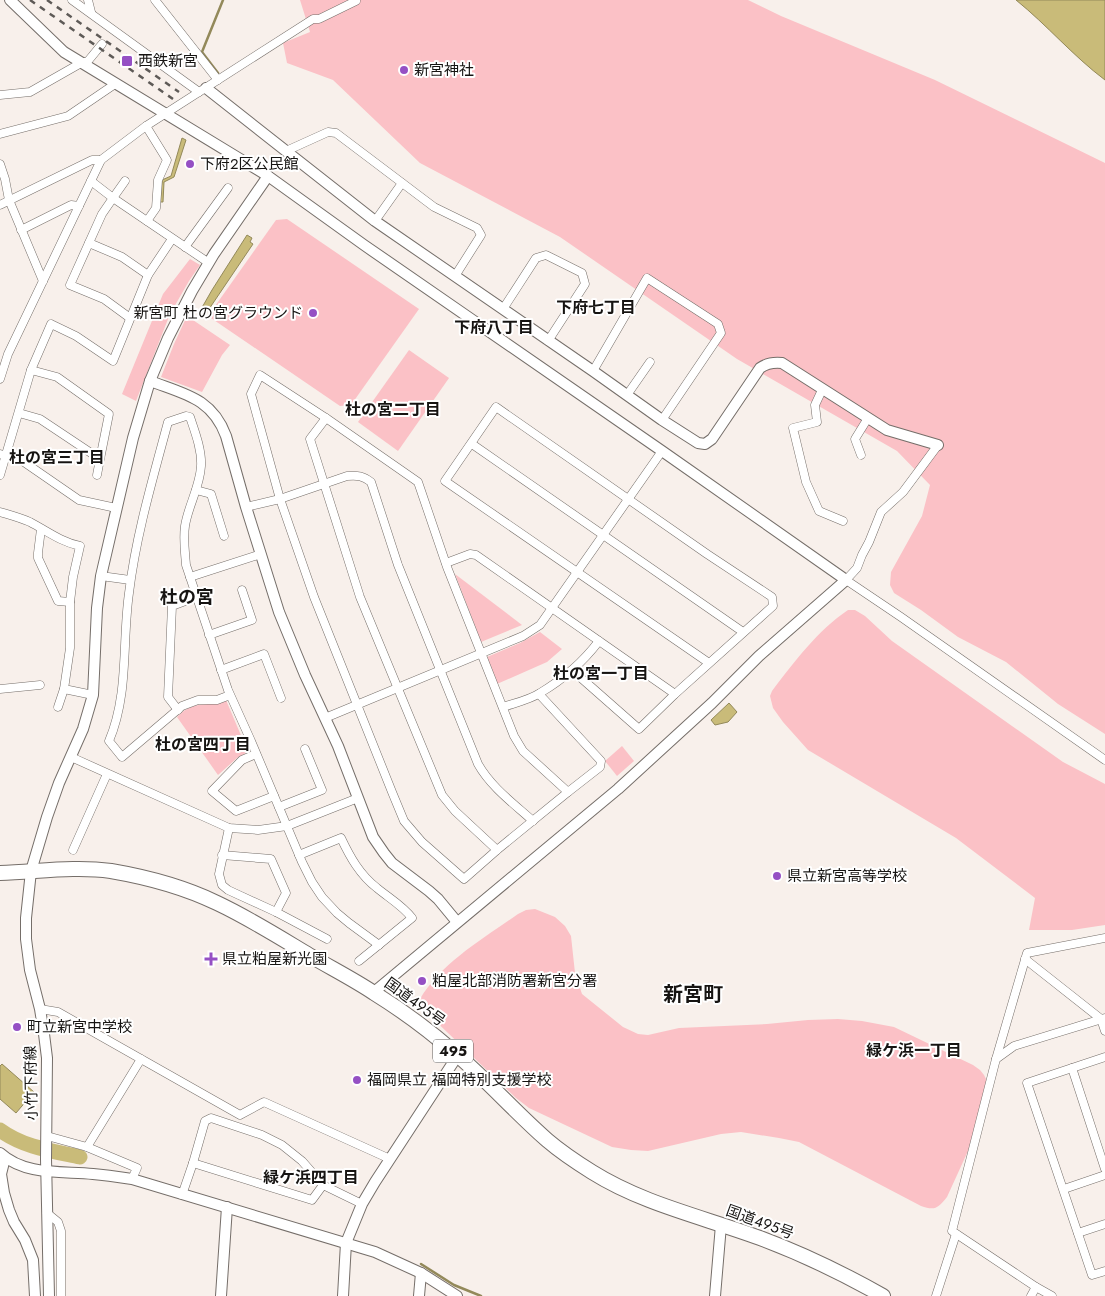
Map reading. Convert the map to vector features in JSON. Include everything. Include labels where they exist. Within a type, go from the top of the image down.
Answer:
[{"type":"highway","name":"国道495号","points":[[0,873],[94,870],[130,875],[197,894],[240,914],[374,992],[410,1017],[458,1055],[545,1138],[572,1159],[607,1181],[666,1207],[760,1238],[806,1257],[883,1296]]},
{"type":"street","points":[[10,0],[64,52],[268,176],[364,245],[1105,760]]},
{"type":"street","points":[[72,0],[203,90],[286,151],[375,221],[698,443],[705,444],[712,439],[760,368],[774,362],[782,363],[887,430],[938,445],[903,492],[881,512],[870,542],[857,568],[846,580],[760,656],[712,703],[618,788],[374,992]]},
{"type":"street","points":[[88,0],[91,12]]},
{"type":"street","points":[[155,0],[218,80]]},
{"type":"street","points":[[0,379],[8,354],[101,160],[146,126],[313,20],[319,19],[356,1]]},
{"type":"street","points":[[0,95],[30,92],[81,63],[88,61],[102,44]]},
{"type":"street","points":[[0,134],[68,116],[115,84]]},
{"type":"street","points":[[146,126],[167,160],[158,180],[156,208],[147,221]]},
{"type":"street","points":[[286,151],[328,132],[336,133],[434,207],[477,228],[480,235],[455,276]]},
{"type":"street","points":[[0,205],[92,160],[101,160]]},
{"type":"street","points":[[0,164],[9,200],[43,281]]},
{"type":"street","name":"小竹下府線","points":[[49,1296],[46,1170],[47,1058],[40,1008],[30,970],[26,939],[26,918],[31,872],[47,817],[59,783],[83,729],[93,695],[97,608],[101,576],[133,438],[150,381],[183,306],[208,264],[268,176]]},
{"type":"street","points":[[91,181],[208,264]]},
{"type":"street","points":[[125,181],[102,214],[70,285],[104,299],[130,318]]},
{"type":"street","points":[[375,221],[402,183]]},
{"type":"street","points":[[186,247],[228,188]]},
{"type":"street","points":[[21,230],[71,205],[79,206]]},
{"type":"street","points":[[0,475],[3,455],[31,370],[51,324],[76,336],[113,361],[148,275],[172,239]]},
{"type":"street","points":[[89,243],[122,257],[148,275]]},
{"type":"street","points":[[503,309],[536,258],[546,255],[582,273],[585,284],[548,341]]},
{"type":"street","points":[[593,371],[647,278],[718,324],[721,333],[662,420]]},
{"type":"street","points":[[0,356],[8,354]]},
{"type":"street","points":[[627,395],[650,362]]},
{"type":"street","points":[[31,370],[57,377],[109,414],[96,475]]},
{"type":"street","points":[[539,694],[601,761],[600,767],[464,879],[422,842],[404,821],[356,704],[314,597],[280,499],[251,394],[260,375],[418,482],[446,563],[514,736],[523,751],[568,792]]},
{"type":"street","points":[[150,381],[203,403],[217,417],[226,436],[246,507],[280,612],[305,675],[338,746],[373,836],[384,854],[402,872],[429,891],[457,922]]},
{"type":"street","points":[[822,390],[815,405],[816,422],[793,428],[806,482],[819,511],[843,521]]},
{"type":"street","points":[[572,670],[639,729],[773,606],[772,598],[496,408],[445,481],[709,663]]},
{"type":"street","points":[[18,413],[40,419],[100,460]]},
{"type":"street","points":[[230,695],[217,700],[198,700],[182,706],[122,757],[109,740],[113,732],[122,690],[130,580],[148,498],[168,422],[186,416],[190,417],[200,454],[201,467],[185,526],[184,549],[186,565],[230,695],[312,882],[322,897],[337,913],[379,945]]},
{"type":"street","points":[[326,418],[310,440],[360,596],[442,795],[455,811],[498,850]]},
{"type":"street","points":[[861,456],[856,439],[868,418]]},
{"type":"street","points":[[472,444],[743,632]]},
{"type":"street","points":[[325,718],[523,636],[540,625],[662,451]]},
{"type":"street","points":[[3,455],[21,460],[79,500],[116,508]]},
{"type":"street","points":[[246,507],[280,499],[347,476],[358,475],[371,482],[398,565],[478,764],[494,788],[533,821]]},
{"type":"street","points":[[196,490],[211,494],[224,536]]},
{"type":"street","points":[[0,512],[28,521],[59,539],[80,546],[70,602],[70,648],[64,689],[58,707]]},
{"type":"street","points":[[42,529],[38,558],[58,601],[70,602]]},
{"type":"street","points":[[190,577],[261,554]]},
{"type":"street","points":[[446,563],[470,554],[476,556],[675,694]]},
{"type":"street","points":[[101,576],[130,580]]},
{"type":"street","points":[[209,635],[252,620],[242,590]]},
{"type":"street","points":[[178,710],[168,697],[172,606],[196,597]]},
{"type":"street","points":[[503,707],[539,694],[572,670],[591,652],[599,641]]},
{"type":"street","points":[[221,670],[264,654],[281,698]]},
{"type":"street","points":[[0,688],[40,685]]},
{"type":"street","points":[[64,689],[93,695]]},
{"type":"street","points":[[279,807],[322,790],[305,750]]},
{"type":"street","points":[[256,754],[242,760],[212,791],[236,811],[274,796]]},
{"type":"street","points":[[71,757],[229,828],[258,830],[287,826],[358,798]]},
{"type":"street","points":[[73,850],[106,774]]},
{"type":"street","points":[[229,828],[219,874],[222,885],[228,890],[276,912],[327,939]]},
{"type":"street","points":[[299,855],[341,838],[348,853],[374,887],[408,912],[412,918],[359,961]]},
{"type":"street","points":[[222,855],[271,859],[286,893],[276,912]]},
{"type":"street","points":[[1052,1296],[952,1231],[996,1059],[1027,953],[1105,938]]},
{"type":"street","points":[[1025,960],[1103,1019],[1105,1031]]},
{"type":"street","points":[[40,1008],[58,1012],[240,1115],[264,1102],[390,1159]]},
{"type":"street","points":[[996,1059],[1014,1046],[1103,1019]]},
{"type":"street","points":[[343,1296],[346,1243],[362,1204],[458,1055]]},
{"type":"street","points":[[1105,1057],[1027,1083],[1092,1275],[1105,1271]]},
{"type":"street","points":[[87,1147],[141,1059]]},
{"type":"street","points":[[1072,1068],[1105,1169]]},
{"type":"street","points":[[182,1195],[205,1120],[211,1118],[262,1135],[282,1145],[302,1161],[323,1185],[362,1204]]},
{"type":"street","points":[[46,1138],[87,1147],[137,1168],[132,1179]]},
{"type":"street","points":[[35,1296],[34,1260],[9,1210],[1,1174],[2,1155],[24,1168],[132,1179],[346,1243],[375,1252],[421,1274],[457,1296]]},
{"type":"street","points":[[193,1163],[312,1200],[323,1185]]},
{"type":"street","points":[[1064,1189],[1105,1175]]},
{"type":"street","points":[[221,1296],[228,1207]]},
{"type":"street","points":[[47,1213],[58,1222],[61,1231],[62,1296]]},
{"type":"street","points":[[1078,1232],[1105,1224]]},
{"type":"street","points":[[714,1296],[721,1225]]},
{"type":"street","points":[[936,1296],[956,1234]]},
{"type":"street","points":[[419,1296],[421,1274]]},
{"type":"street","points":[[1031,1296],[1036,1287]]},
{"type":"shaded area","points":[[300,0],[748,0],[781,16],[935,80],[1105,163],[1105,734],[1058,704],[1006,662],[958,637],[894,593],[890,585],[891,572],[922,516],[930,485],[897,451],[737,359],[560,237],[420,163],[333,80],[287,63],[283,43],[310,32]]},
{"type":"shaded area","points":[[1016,0],[1105,0],[1105,80],[1082,61]]},
{"type":"shaded area","points":[[182,138],[186,140],[174,177],[164,182],[163,202],[160,202],[162,180],[171,176]]},
{"type":"shaded area","name":"新宮町 杜の宮グラウンド","points":[[287,219],[419,309],[351,405],[340,406],[208,316],[276,220]]},
{"type":"shaded area","points":[[247,235],[252,238],[250,242],[253,244],[205,315],[200,311]]},
{"type":"shaded area","points":[[190,259],[200,265],[170,314],[136,401],[122,394],[163,294]]},
{"type":"shaded area","points":[[187,316],[230,345],[222,355],[202,392],[161,377]]},
{"type":"shaded area","points":[[409,350],[449,378],[398,451],[358,422]]},
{"type":"shaded area","points":[[455,574],[522,625],[481,642]]},
{"type":"shaded area","points":[[848,610],[855,610],[865,616],[892,641],[1063,762],[1105,784],[1105,925],[1072,930],[1029,930],[1035,898],[956,838],[808,750],[783,722],[773,708],[770,696],[772,691],[817,637]]},
{"type":"shaded area","points":[[540,632],[562,649],[547,662],[497,684],[487,657]]},
{"type":"shaded area","points":[[226,700],[248,752],[237,758],[218,775],[177,717],[189,708]]},
{"type":"shaded area","points":[[729,703],[737,712],[728,722],[715,725],[711,720]]},
{"type":"shaded area","points":[[622,746],[634,761],[617,776],[605,761]]},
{"type":"shaded area","points":[[535,909],[555,917],[565,926],[571,936],[575,973],[582,994],[623,1027],[638,1034],[648,1035],[679,1028],[808,1020],[838,1019],[862,1021],[894,1027],[973,1065],[980,1070],[987,1081],[984,1116],[947,1197],[936,1207],[921,1206],[799,1142],[741,1132],[721,1134],[648,1151],[631,1150],[612,1147],[529,1108],[516,1098],[426,1012],[421,1006],[420,999],[439,974],[464,952],[518,914],[526,910]]},
{"type":"shaded area","points":[[2,1064],[34,1092],[16,1113],[0,1099],[0,1066]]},
{"type":"waterway","points":[[218,73],[202,52],[223,0]]},
{"type":"waterway","points":[[0,1130],[18,1141],[80,1157]]},
{"type":"waterway","points":[[421,1264],[454,1285],[481,1296]]},
{"type":"railway","points":[[30,0],[173,99]]},
{"type":"railway","points":[[47,0],[179,92]]},
{"type":"place","name":"西鉄新宮","points":[[127,61]]},
{"type":"place","name":"新宮神社","points":[[404,70]]},
{"type":"place","name":"下府2区公民館","points":[[190,164]]},
{"type":"place","name":"新宮町 杜の宮グラウンド","points":[[313,313]]},
{"type":"place","name":"県立新宮高等学校","points":[[777,876]]},
{"type":"place","name":"県立粕屋新光園","points":[[211,959]]},
{"type":"place","name":"粕屋北部消防署新宮分署","points":[[422,981]]},
{"type":"place","name":"町立新宮中学校","points":[[17,1027]]},
{"type":"place","name":"福岡県立 福岡特別支援学校","points":[[357,1080]]},
{"type":"district","name":"下府七丁目","points":[[596,307]]},
{"type":"district","name":"下府八丁目","points":[[494,327]]},
{"type":"district","name":"杜の宮二丁目","points":[[393,409]]},
{"type":"district","name":"杜の宮三丁目","points":[[57,457]]},
{"type":"district","name":"杜の宮","points":[[187,597]]},
{"type":"district","name":"杜の宮一丁目","points":[[601,673]]},
{"type":"district","name":"杜の宮四丁目","points":[[203,744]]},
{"type":"district","name":"新宮町","points":[[693,994]]},
{"type":"district","name":"緑ケ浜一丁目","points":[[914,1050]]},
{"type":"district","name":"緑ケ浜四丁目","points":[[311,1177]]}]
